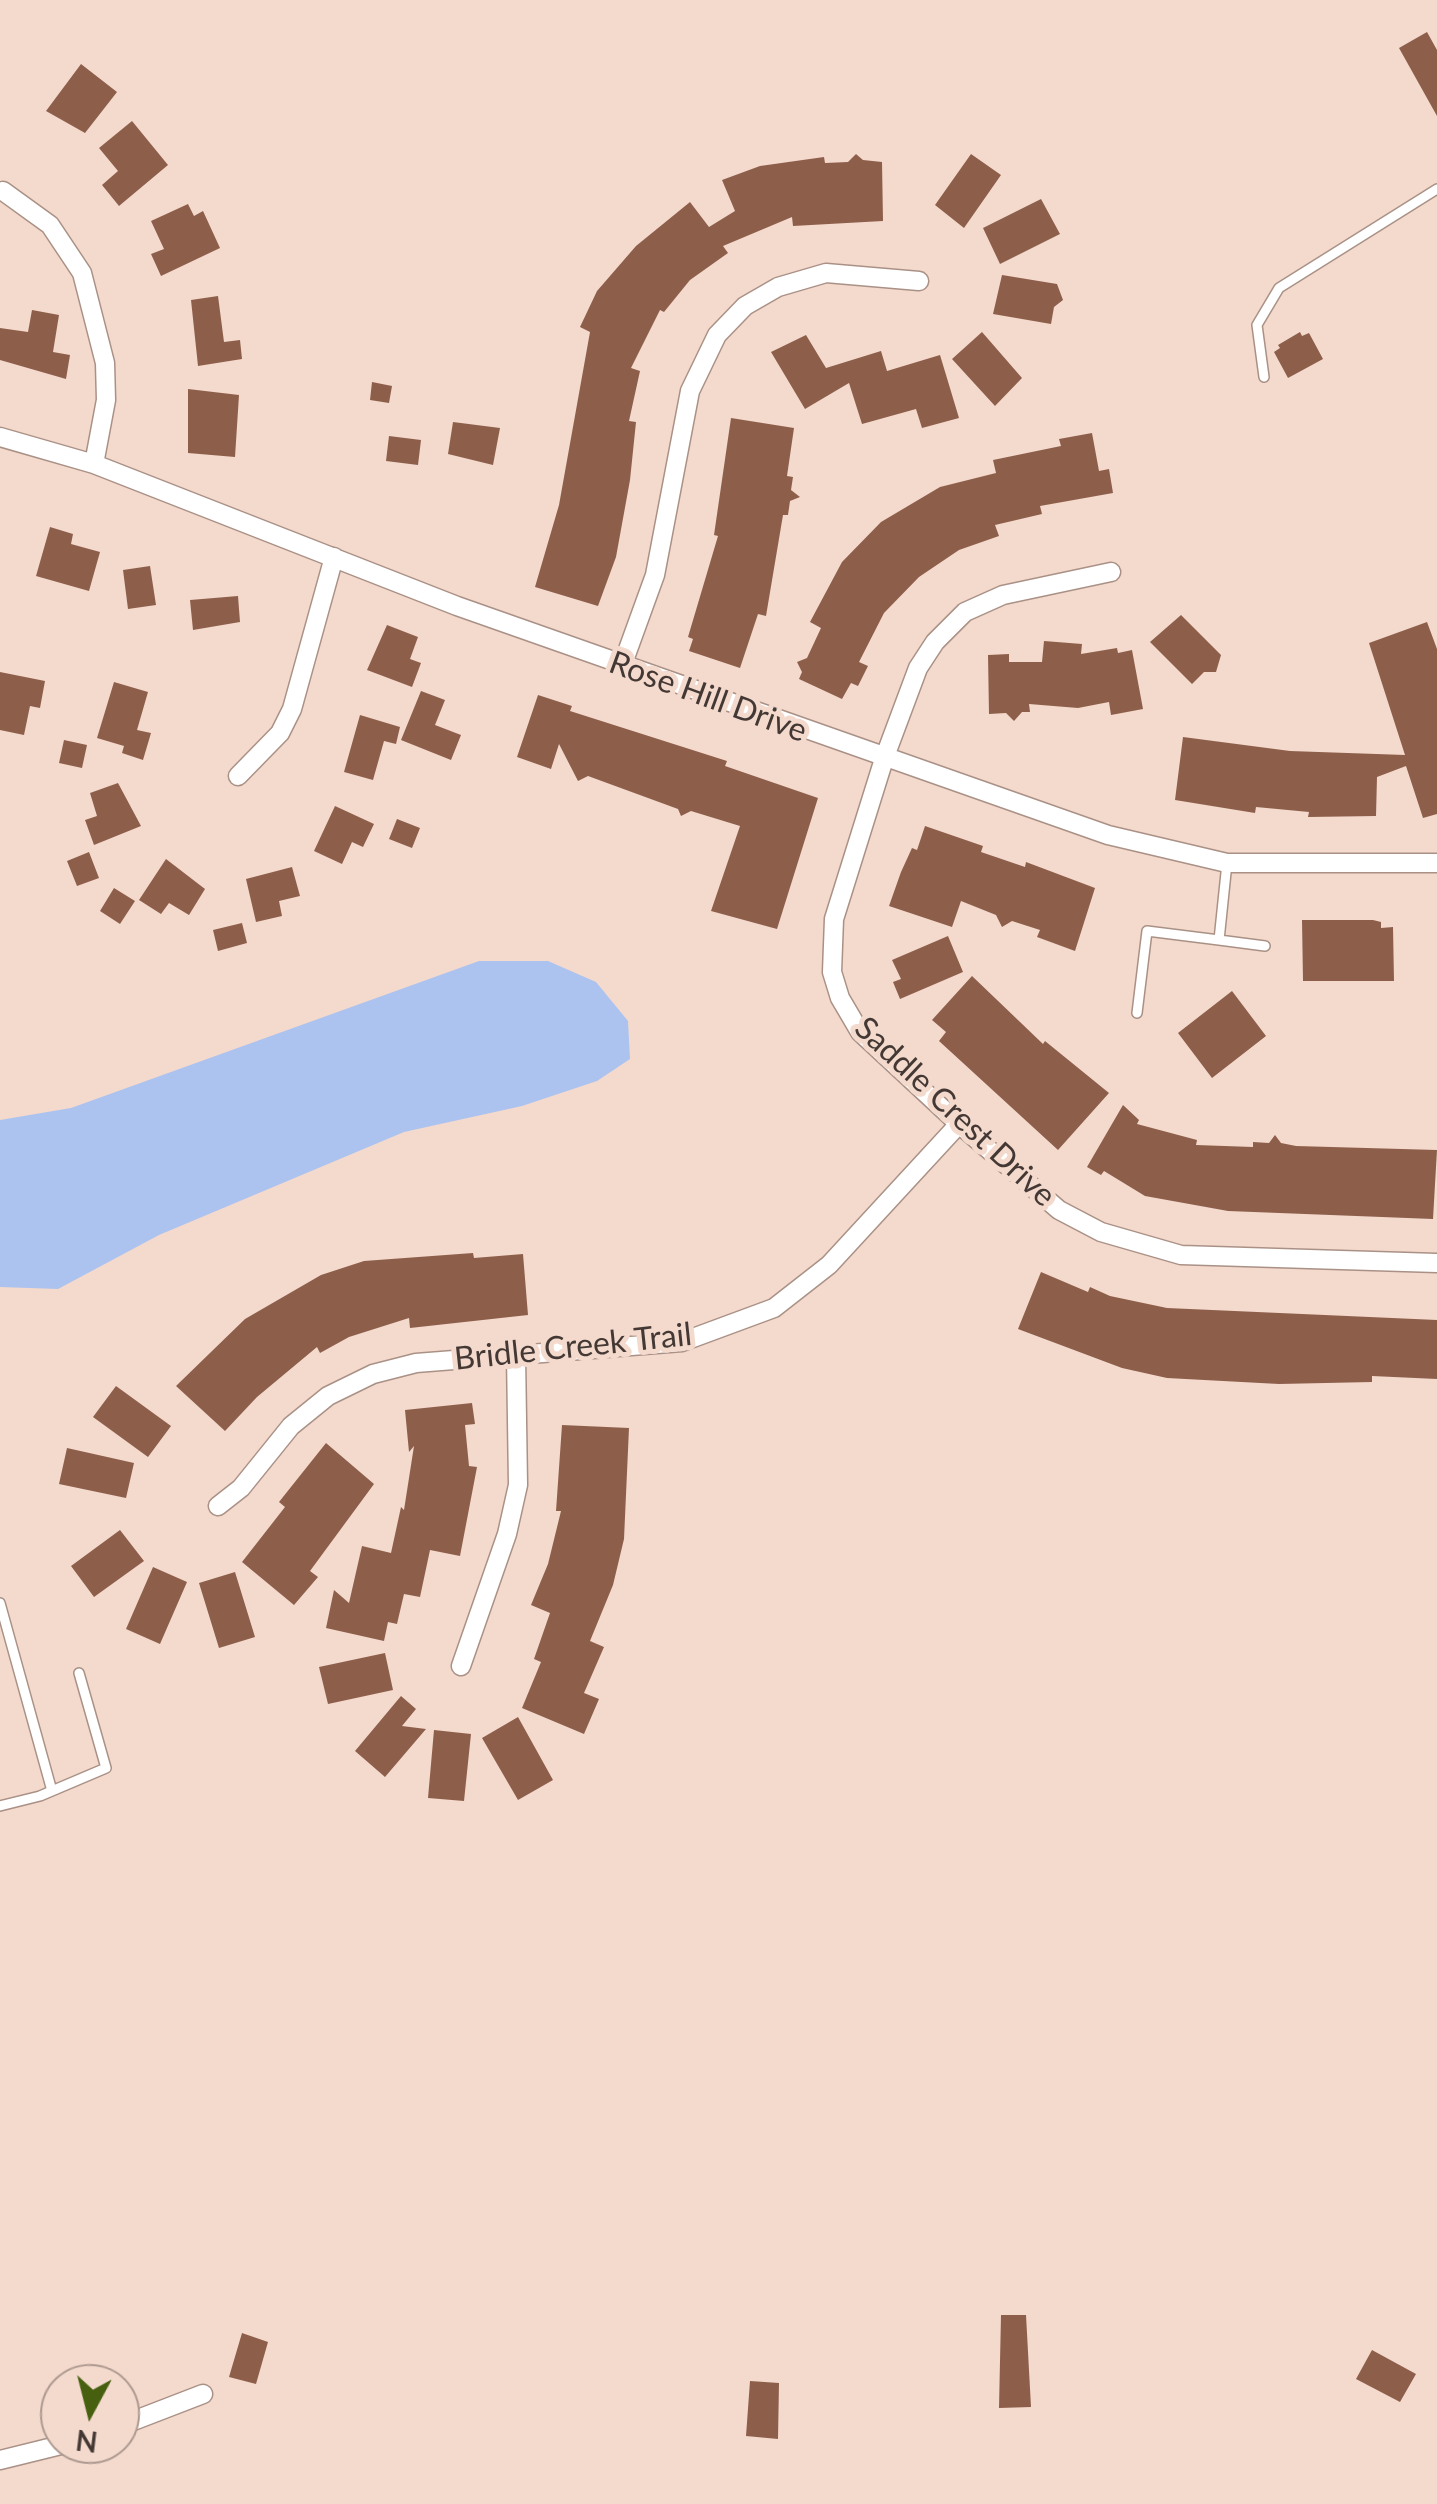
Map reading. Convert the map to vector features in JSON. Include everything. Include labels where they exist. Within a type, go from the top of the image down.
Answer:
[{"type":"street","points":[[3,191],[50,225],[82,273],[106,364],[106,400],[94,464]]},
{"type":"street","points":[[622,666],[655,575],[690,391],[717,336],[745,306],[778,287],[826,274],[919,281]]},
{"type":"street","name":"Rose Hill Drive","points":[[0,437],[94,464],[622,666],[1108,835],[1227,862],[1437,864]]},
{"type":"street","points":[[238,776],[270,746],[292,709],[334,557]]},
{"type":"street","name":"Saddle Crest Drive","points":[[1111,572],[1003,595],[966,612],[935,642],[918,668],[884,759],[834,918],[832,972],[840,998],[860,1032],[1059,1210],[1130,1243],[1181,1255],[1437,1263]]},
{"type":"street","name":"Bridle Creek Trail","points":[[218,1506],[241,1488],[291,1426],[343,1389],[373,1374],[416,1363],[682,1342],[774,1308],[829,1265],[959,1124]]},
{"type":"street","points":[[461,1666],[507,1534],[518,1485],[516,1355]]},
{"type":"street","points":[[140,2418],[203,2394]]},
{"type":"street","points":[[0,2460],[40,2450]]},
{"type":"lane","points":[[1264,377],[1257,324],[1280,288],[1437,189]]},
{"type":"lane","points":[[1219,940],[1227,862]]},
{"type":"lane","points":[[1137,1012],[1147,932],[1266,946]]},
{"type":"lane","points":[[0,1603],[52,1791]]},
{"type":"lane","points":[[0,1806],[52,1791],[106,1768],[80,1673]]},
{"type":"water","points":[[479,961],[548,961],[596,982],[628,1021],[630,1059],[597,1081],[522,1106],[404,1132],[159,1235],[58,1289],[0,1287],[0,1120],[71,1108]]},
{"type":"building","points":[[1427,32],[1437,50],[1437,116],[1399,48]]},
{"type":"building","points":[[81,64],[117,92],[85,133],[46,111]]},
{"type":"building","points":[[132,121],[168,165],[119,206],[102,185],[118,171],[99,148]]},
{"type":"building","points":[[856,154],[863,160],[882,162],[883,221],[793,226],[792,217],[723,246],[728,253],[690,280],[664,312],[660,310],[631,368],[640,371],[629,421],[636,422],[630,480],[616,557],[598,606],[535,587],[559,505],[590,332],[580,327],[597,291],[636,246],[690,202],[709,227],[735,211],[722,180],[760,166],[824,157],[825,163],[848,162]]},
{"type":"building","points":[[971,154],[1001,175],[964,228],[935,205]]},
{"type":"building","points":[[1041,199],[1060,234],[1000,264],[983,228]]},
{"type":"building","points":[[188,204],[194,216],[203,211],[220,248],[161,276],[151,254],[164,249],[151,221]]},
{"type":"building","points":[[1002,275],[1057,284],[1063,300],[1054,307],[1051,324],[993,314]]},
{"type":"building","points":[[218,296],[224,342],[240,340],[242,359],[198,366],[191,300]]},
{"type":"building","points":[[32,310],[59,315],[53,352],[70,355],[66,379],[0,360],[0,328],[28,332]]},
{"type":"building","points":[[982,332],[1022,378],[995,406],[952,359]]},
{"type":"building","points":[[1300,332],[1302,336],[1309,333],[1323,359],[1288,378],[1274,352],[1280,348],[1278,345]]},
{"type":"building","points":[[806,335],[826,368],[881,351],[887,371],[940,355],[959,418],[922,428],[916,409],[862,424],[849,383],[805,409],[771,352]]},
{"type":"building","points":[[372,382],[392,386],[389,403],[370,400]]},
{"type":"building","points":[[188,389],[239,395],[235,457],[188,453]]},
{"type":"building","points":[[731,418],[794,428],[787,476],[793,477],[791,490],[800,497],[790,501],[788,515],[783,515],[766,616],[758,614],[740,668],[689,651],[693,639],[688,637],[718,536],[714,535]]},
{"type":"building","points":[[453,422],[500,428],[493,465],[448,454]]},
{"type":"building","points":[[1092,433],[1099,471],[1109,469],[1113,493],[1040,506],[1042,514],[995,525],[999,536],[959,550],[919,577],[884,613],[859,662],[868,666],[858,686],[851,683],[842,699],[799,679],[802,672],[797,662],[807,658],[821,628],[810,622],[842,562],[881,522],[940,487],[996,473],[993,460],[1061,446],[1059,439]]},
{"type":"building","points":[[389,436],[421,440],[418,465],[386,461]]},
{"type":"building","points":[[50,527],[73,534],[71,544],[100,552],[89,591],[36,576]]},
{"type":"building","points":[[150,566],[156,605],[128,609],[123,570]]},
{"type":"building","points":[[238,596],[240,622],[193,630],[190,600]]},
{"type":"building","points":[[1181,615],[1221,655],[1216,672],[1204,672],[1192,684],[1150,642]]},
{"type":"building","points":[[1427,622],[1437,649],[1437,814],[1423,818],[1406,766],[1377,777],[1376,816],[1308,817],[1309,812],[1256,807],[1255,813],[1175,800],[1183,737],[1290,751],[1405,755],[1369,643]]},
{"type":"building","points":[[387,625],[418,637],[410,659],[421,663],[412,687],[367,670]]},
{"type":"building","points":[[1044,641],[1082,644],[1081,654],[1117,648],[1118,653],[1132,650],[1143,709],[1111,715],[1109,702],[1078,708],[1029,704],[1030,712],[1022,712],[1014,721],[1006,713],[989,714],[988,655],[1009,654],[1009,662],[1042,662]]},
{"type":"building","points":[[0,672],[45,681],[40,708],[30,706],[24,735],[0,730]]},
{"type":"building","points":[[114,682],[148,692],[137,730],[151,733],[143,760],[122,753],[124,746],[97,738]]},
{"type":"building","points":[[421,691],[445,700],[435,725],[461,735],[451,760],[401,740]]},
{"type":"building","points":[[538,695],[572,706],[570,711],[727,761],[725,766],[818,798],[777,929],[711,911],[740,826],[691,811],[681,816],[678,809],[588,776],[578,781],[559,744],[551,769],[517,757]]},
{"type":"building","points":[[360,715],[400,727],[396,744],[384,741],[373,780],[344,772]]},
{"type":"building","points":[[64,740],[87,745],[82,768],[59,763]]},
{"type":"building","points":[[118,783],[141,826],[94,845],[85,820],[97,816],[90,793]]},
{"type":"building","points":[[335,806],[374,824],[363,847],[352,842],[342,864],[314,851]]},
{"type":"building","points":[[397,819],[420,828],[412,848],[389,839]]},
{"type":"building","points":[[925,826],[983,846],[981,852],[1025,867],[1026,862],[1095,888],[1075,951],[1037,937],[1040,930],[1012,921],[1002,927],[996,915],[961,901],[952,927],[889,906],[901,872],[912,848],[917,850]]},
{"type":"building","points":[[89,852],[99,878],[77,886],[67,861]]},
{"type":"building","points":[[166,859],[205,889],[189,915],[169,903],[161,914],[139,900]]},
{"type":"building","points":[[292,867],[300,896],[279,901],[282,916],[256,922],[246,879]]},
{"type":"building","points":[[114,888],[135,901],[120,924],[100,911]]},
{"type":"building","points":[[1302,920],[1373,920],[1381,922],[1381,928],[1393,927],[1394,981],[1303,981]]},
{"type":"building","points":[[242,923],[247,943],[218,951],[213,930]]},
{"type":"building","points":[[948,936],[963,972],[900,999],[893,982],[901,979],[892,960]]},
{"type":"building","points":[[972,976],[1043,1044],[1045,1041],[1109,1093],[1058,1150],[939,1041],[946,1032],[932,1020]]},
{"type":"building","points":[[1232,991],[1266,1036],[1212,1078],[1178,1033]]},
{"type":"building","points":[[1123,1105],[1139,1120],[1137,1124],[1197,1140],[1196,1145],[1253,1147],[1253,1142],[1269,1143],[1275,1135],[1281,1143],[1296,1146],[1437,1150],[1433,1219],[1228,1211],[1145,1196],[1104,1171],[1101,1175],[1087,1167]]},
{"type":"building","points":[[473,1253],[474,1258],[523,1254],[528,1315],[410,1328],[409,1318],[349,1337],[320,1353],[317,1347],[257,1397],[225,1431],[176,1386],[245,1319],[321,1275],[364,1261]]},
{"type":"building","points":[[1041,1272],[1088,1292],[1090,1287],[1110,1296],[1167,1308],[1437,1320],[1437,1379],[1372,1376],[1372,1382],[1279,1384],[1167,1378],[1122,1368],[1018,1329]]},
{"type":"building","points":[[116,1386],[171,1426],[148,1457],[93,1417]]},
{"type":"building","points":[[472,1403],[475,1424],[465,1425],[469,1466],[477,1467],[460,1556],[430,1550],[420,1597],[404,1594],[397,1624],[388,1622],[384,1641],[326,1628],[334,1590],[349,1603],[362,1546],[391,1553],[401,1507],[404,1510],[414,1446],[409,1452],[405,1410]]},
{"type":"building","points":[[562,1425],[629,1428],[624,1539],[613,1585],[590,1641],[604,1647],[584,1693],[599,1699],[584,1734],[522,1708],[541,1662],[534,1659],[550,1613],[531,1605],[548,1564],[561,1511],[556,1511]]},
{"type":"building","points":[[326,1443],[374,1484],[310,1571],[318,1577],[294,1605],[242,1562],[285,1507],[279,1502]]},
{"type":"building","points":[[67,1448],[134,1463],[126,1498],[59,1484]]},
{"type":"building","points":[[120,1530],[144,1561],[94,1597],[71,1566]]},
{"type":"building","points":[[153,1567],[187,1582],[160,1644],[126,1629]]},
{"type":"building","points":[[235,1572],[255,1637],[219,1648],[199,1583]]},
{"type":"building","points":[[385,1653],[393,1690],[328,1704],[319,1667]]},
{"type":"building","points":[[401,1696],[416,1709],[402,1726],[426,1729],[385,1777],[355,1751]]},
{"type":"building","points":[[518,1717],[553,1780],[518,1800],[482,1738]]},
{"type":"building","points":[[434,1730],[471,1734],[464,1801],[428,1798]]},
{"type":"building","points":[[1001,2315],[1026,2315],[1031,2407],[999,2408]]},
{"type":"building","points":[[242,2333],[268,2342],[256,2384],[229,2377]]},
{"type":"building","points":[[1372,2350],[1416,2374],[1400,2402],[1356,2379]]},
{"type":"building","points":[[750,2381],[779,2383],[778,2439],[746,2436]]}]
